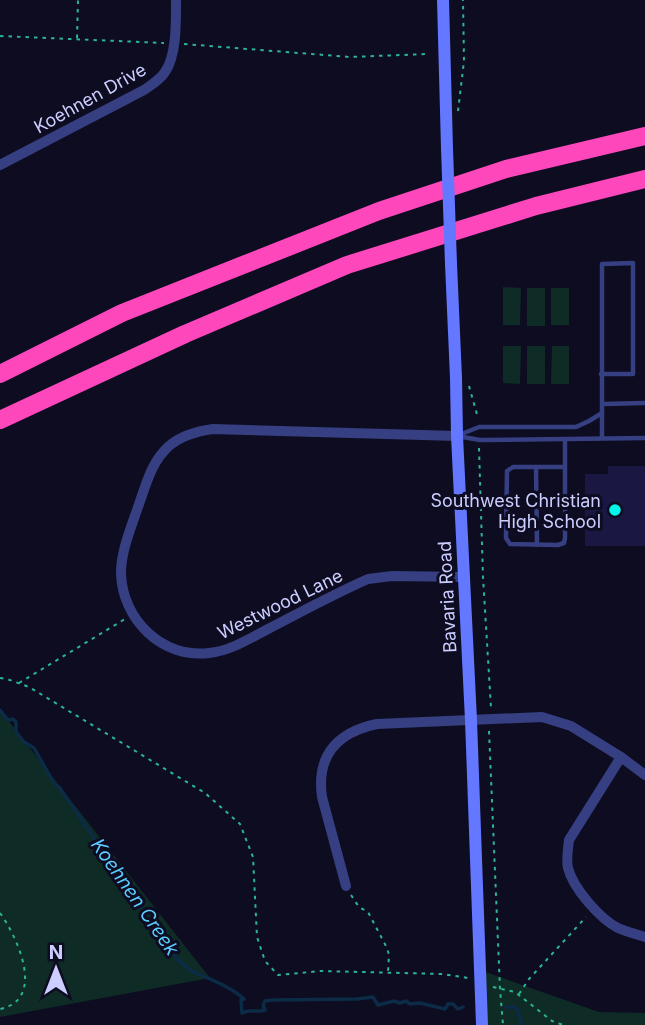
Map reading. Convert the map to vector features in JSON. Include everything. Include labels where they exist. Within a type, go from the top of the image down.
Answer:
[{"type":"highway","points":[[0,374],[122,313],[379,211],[506,169],[645,136]]},
{"type":"highway","points":[[0,420],[185,334],[347,265],[536,206],[645,179]]},
{"type":"street","name":"Koehnen Drive","points":[[0,165],[155,83],[165,73],[171,59],[176,0]]},
{"type":"street","name":"Bavaria Road","points":[[443,0],[457,436],[482,1025]]},
{"type":"street","name":"Westwood Lane","points":[[457,436],[214,429],[183,437],[159,456],[150,472],[123,554],[121,572],[122,590],[132,614],[150,636],[178,650],[207,653],[235,645],[368,579],[393,576],[464,577]]},
{"type":"street","points":[[346,886],[320,782],[322,769],[336,742],[363,727],[377,724],[542,717],[571,726],[645,775]]},
{"type":"street","points":[[621,757],[569,840],[568,867],[577,888],[594,909],[616,927],[645,937]]},
{"type":"lane","points":[[601,374],[633,374],[633,263],[602,264],[601,374],[602,438]]},
{"type":"lane","points":[[603,404],[645,403]]},
{"type":"lane","points":[[457,436],[479,427],[576,427],[602,412]]},
{"type":"lane","points":[[576,427],[576,439]]},
{"type":"lane","points":[[457,436],[480,440],[645,438]]},
{"type":"lane","points":[[565,439],[565,467],[564,543],[512,545],[506,538],[507,471],[513,467],[565,467]]},
{"type":"lane","points":[[536,467],[537,545]]},
{"type":"path","points":[[77,39],[78,0]]},
{"type":"path","points":[[458,121],[465,50],[463,0]]},
{"type":"path","points":[[0,36],[173,43],[350,57],[427,54]]},
{"type":"path","points":[[468,383],[479,427]]},
{"type":"path","points":[[480,440],[499,989],[503,1025]]},
{"type":"path","points":[[18,683],[132,614]]},
{"type":"path","points":[[0,678],[29,687],[205,793],[240,824],[253,857],[257,937],[265,961],[278,975],[321,971],[443,974],[467,978],[515,992],[552,1021],[563,1025]]},
{"type":"path","points":[[346,886],[359,907],[368,912],[387,948],[388,973]]},
{"type":"path","points":[[518,995],[529,979],[594,909]]},
{"type":"path","points":[[0,913],[15,938],[26,979],[19,1000],[10,1007],[0,1009]]},
{"type":"green space","points":[[503,287],[521,288],[520,325],[503,325]]},
{"type":"green space","points":[[527,288],[545,288],[545,326],[527,326]]},
{"type":"green space","points":[[551,288],[569,288],[569,325],[551,325]]},
{"type":"green space","points":[[503,346],[521,346],[520,384],[503,383]]},
{"type":"green space","points":[[527,346],[545,346],[545,384],[527,384]]},
{"type":"green space","points":[[552,346],[569,346],[569,384],[551,384]]},
{"type":"green space","points":[[0,710],[210,978],[0,1017]]},
{"type":"green space","points":[[480,970],[599,1012],[645,1013],[645,1025],[482,1025]]},
{"type":"building","name":"Southwest Christian High School","points":[[608,466],[645,466],[645,546],[585,546],[585,474],[608,474]]},
{"type":"waterway","name":"Koehnen Creek","points":[[0,710],[8,720],[13,719],[16,722],[16,732],[24,742],[34,748],[55,785],[59,787],[176,958],[191,971],[239,994],[244,999],[241,1000],[242,1013],[265,1010],[265,1001],[272,1000],[373,997],[378,1005],[406,1001],[410,1004],[420,1003],[445,1009],[448,1004],[453,1004],[458,1009],[463,1007]]},
{"type":"waterway","name":"Koehnen Creek","points":[[506,1007],[518,1010],[522,1025]]},
{"type":"place","name":"Southwest Christian High School","points":[[615,510]]}]
